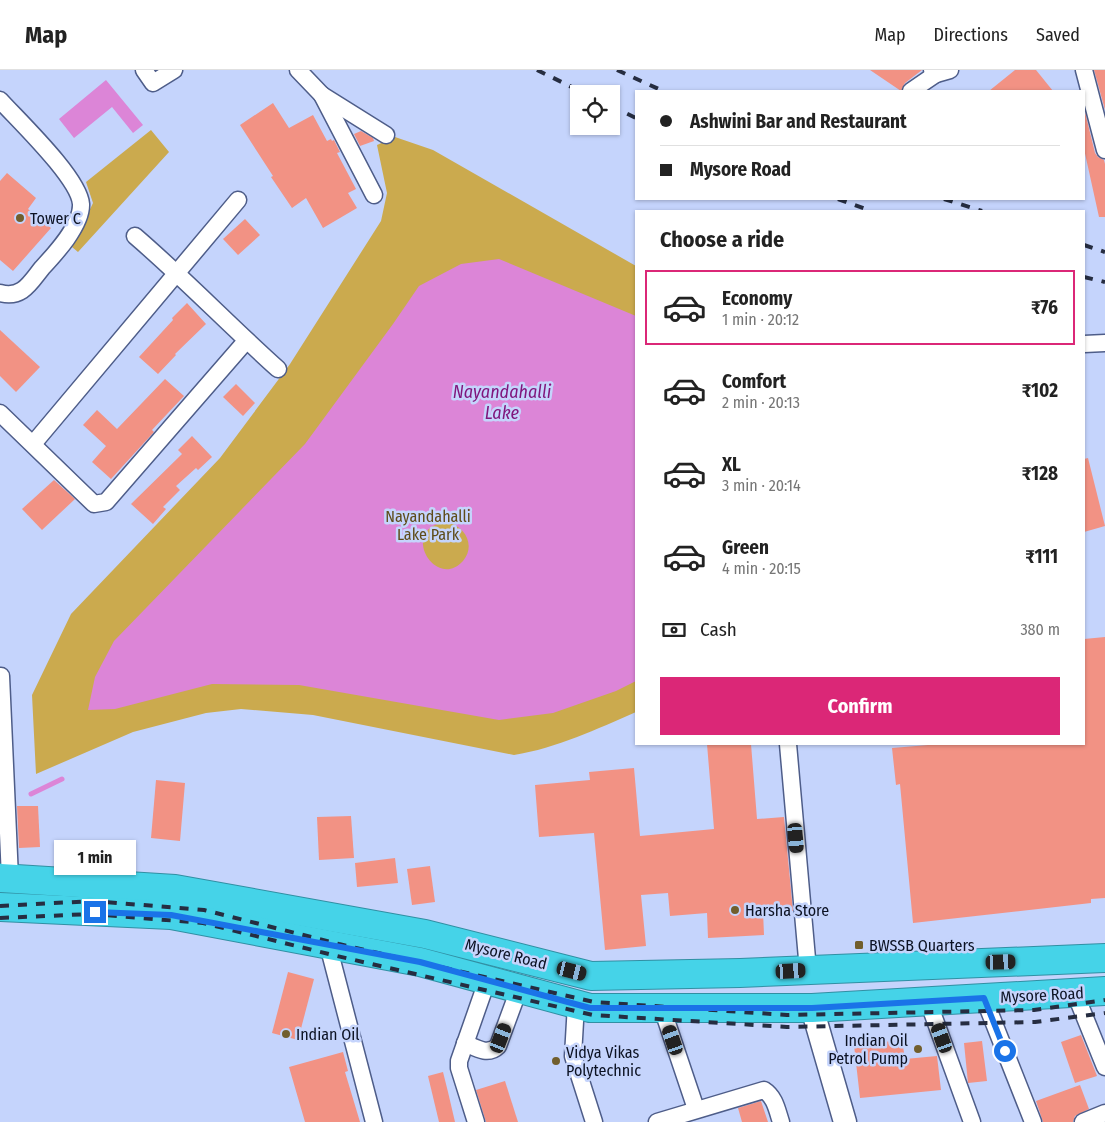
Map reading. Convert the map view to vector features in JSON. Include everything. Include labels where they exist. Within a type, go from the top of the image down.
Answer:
[{"type":"highway","name":"Mysore Road","points":[[5,878],[176,888],[425,934],[591,976],[808,970],[1105,958]]},
{"type":"highway","points":[[171,915],[176,888]]},
{"type":"highway","name":"Mysore Road","points":[[0,907],[171,915],[420,962],[590,1008],[812,1008],[1105,991]]},
{"type":"street","points":[[144,70],[153,83],[174,70]]},
{"type":"street","points":[[298,70],[322,95],[386,136]]},
{"type":"street","points":[[1084,70],[1105,150]]},
{"type":"street","points":[[912,90],[939,71]]},
{"type":"street","points":[[322,95],[374,196]]},
{"type":"street","points":[[0,100],[66,173],[78,194],[81,205],[79,216],[64,243],[22,291],[10,295],[0,293]]},
{"type":"street","points":[[33,444],[238,200]]},
{"type":"street","points":[[135,236],[178,273],[246,341],[278,369]]},
{"type":"street","points":[[0,413],[94,504],[106,502],[246,341]]},
{"type":"street","points":[[1085,344],[1105,343]]},
{"type":"street","points":[[1,676],[5,878]]},
{"type":"street","points":[[788,745],[808,970]]},
{"type":"street","points":[[328,945],[374,1122]]},
{"type":"street","points":[[476,1122],[459,1068],[459,1061],[487,981]]},
{"type":"street","points":[[465,1043],[486,1051],[498,1046],[519,989]]},
{"type":"street","points":[[1075,992],[1105,1067]]},
{"type":"street","points":[[984,998],[1033,1122]]},
{"type":"street","points":[[928,1001],[972,1122]]},
{"type":"street","points":[[576,1004],[574,1056],[594,1122]]},
{"type":"street","points":[[662,1008],[696,1109]]},
{"type":"street","points":[[812,1008],[845,1122]]},
{"type":"street","points":[[656,1122],[764,1090],[774,1100],[781,1122]]},
{"type":"street","points":[[1083,1122],[1105,1113]]},
{"type":"green space","points":[[151,130],[169,152],[78,252],[72,247],[93,203],[86,182]]},
{"type":"green space","name":"Nayandahalli Lake","points":[[395,137],[433,150],[635,265],[635,712],[561,743],[514,755],[313,715],[241,709],[206,713],[133,732],[36,774],[32,695],[71,614],[220,458],[290,364],[381,221],[387,193],[377,145]]},
{"type":"water","points":[[106,80],[143,125],[133,133],[112,107],[74,138],[59,119]]},
{"type":"water","name":"Nayandahalli Lake","points":[[499,259],[635,316],[635,682],[616,691],[553,713],[499,720],[299,685],[212,684],[115,709],[88,710],[95,677],[114,641],[305,444],[419,286],[461,264]],"holes":[[[448,522],[459,528],[467,537],[469,549],[467,555],[463,561],[452,568],[442,569],[426,555],[423,544],[425,534],[433,526]]]},
{"type":"building","points":[[870,70],[922,70],[905,83],[902,90]]},
{"type":"building","points":[[1015,70],[1036,70],[1052,90],[990,90]]},
{"type":"building","points":[[1094,70],[1105,70],[1105,110]]},
{"type":"building","points":[[273,103],[289,128],[313,115],[327,141],[334,140],[340,152],[337,153],[356,189],[348,193],[357,208],[323,228],[306,198],[292,208],[240,125]]},
{"type":"building","points":[[1085,112],[1095,153],[1104,160],[1105,164],[1105,217],[1099,217],[1085,154]]},
{"type":"building","points":[[361,131],[373,138],[374,141],[360,146],[354,134]]},
{"type":"building","name":"Tower C","points":[[7,173],[36,198],[28,209],[51,228],[13,271],[0,260],[0,181]]},
{"type":"building","points":[[245,219],[260,235],[238,255],[223,239]]},
{"type":"building","points":[[187,303],[206,324],[175,354],[158,374],[139,357]]},
{"type":"building","points":[[0,330],[40,367],[16,392],[0,376]]},
{"type":"building","points":[[165,379],[184,396],[152,430],[154,432],[111,479],[92,462],[106,446],[83,425],[97,410],[117,429]]},
{"type":"building","points":[[236,384],[255,403],[243,416],[223,397]]},
{"type":"building","points":[[192,436],[212,457],[176,486],[180,490],[163,507],[166,509],[153,524],[131,504],[182,454],[178,450]]},
{"type":"building","points":[[1088,458],[1105,526],[1085,532],[1085,459]]},
{"type":"building","points":[[54,480],[75,499],[42,530],[22,509]]},
{"type":"building","points":[[1105,637],[1105,898],[1091,899],[1091,903],[913,923],[900,784],[896,785],[892,748],[928,745],[1085,745],[1085,639]]},
{"type":"building","points":[[707,745],[751,745],[757,819],[784,817],[793,911],[763,911],[764,935],[708,938],[707,913],[670,916],[668,893],[641,895],[646,946],[605,950],[594,833],[539,837],[535,785],[590,780],[589,772],[634,768],[640,836],[714,829]]},
{"type":"building","points":[[156,780],[185,783],[180,841],[151,838]]},
{"type":"building","points":[[17,806],[38,806],[40,847],[19,848]]},
{"type":"building","points":[[351,816],[354,858],[319,860],[317,817]]},
{"type":"building","points":[[395,858],[398,883],[357,887],[355,863]]},
{"type":"building","points":[[430,866],[435,902],[412,905],[407,869]]},
{"type":"building","points":[[288,972],[314,979],[298,1040],[272,1033]]},
{"type":"building","points":[[1081,1035],[1097,1076],[1075,1083],[1061,1042]]},
{"type":"building","points":[[902,1040],[905,1059],[937,1056],[941,1090],[860,1098],[854,1045]]},
{"type":"building","points":[[982,1041],[987,1081],[968,1083],[964,1043]]},
{"type":"building","points":[[343,1052],[348,1071],[345,1072],[360,1122],[305,1122],[289,1067]]},
{"type":"building","points":[[443,1072],[455,1122],[439,1122],[428,1076]]},
{"type":"building","points":[[505,1081],[518,1122],[486,1122],[476,1090]]},
{"type":"building","points":[[1080,1085],[1089,1109],[1075,1116],[1073,1122],[1043,1122],[1036,1101]]},
{"type":"building","points":[[761,1101],[768,1122],[742,1122],[738,1108]]},
{"type":"waterway","points":[[31,794],[62,779]]},
{"type":"railway","points":[[537,70],[570,86]]},
{"type":"railway","points":[[617,70],[661,90]]},
{"type":"railway","points":[[620,110],[635,118]]},
{"type":"railway","points":[[841,200],[868,210]]},
{"type":"railway","points":[[947,200],[979,210]]},
{"type":"railway","points":[[1085,245],[1105,252]]},
{"type":"railway","points":[[1085,277],[1105,282]]},
{"type":"railway","points":[[0,906],[93,901],[204,910],[339,944],[594,1002],[787,1015],[1034,1010],[1105,1000]]},
{"type":"railway","points":[[0,918],[92,914],[203,923],[593,1015],[787,1027],[1035,1022],[1105,1013]]},
{"type":"place","name":"Tower C","points":[[20,218]]},
{"type":"place","name":"Harsha Store","points":[[735,910]]},
{"type":"place","name":"BWSSB Quarters","points":[[859,945]]},
{"type":"place","name":"Indian Oil","points":[[286,1034]]},
{"type":"place","name":"Indian Oil Petrol Pump","points":[[918,1049]]},
{"type":"place","name":"Vidya Vikas Polytechnic","points":[[556,1061]]},
{"type":"route","points":[[95,912],[171,915],[420,962],[590,1008],[812,1008],[984,998],[1005,1051]]},
{"type":"park label","name":"Nayandahalli Lake Park","points":[[428,525]]}]
